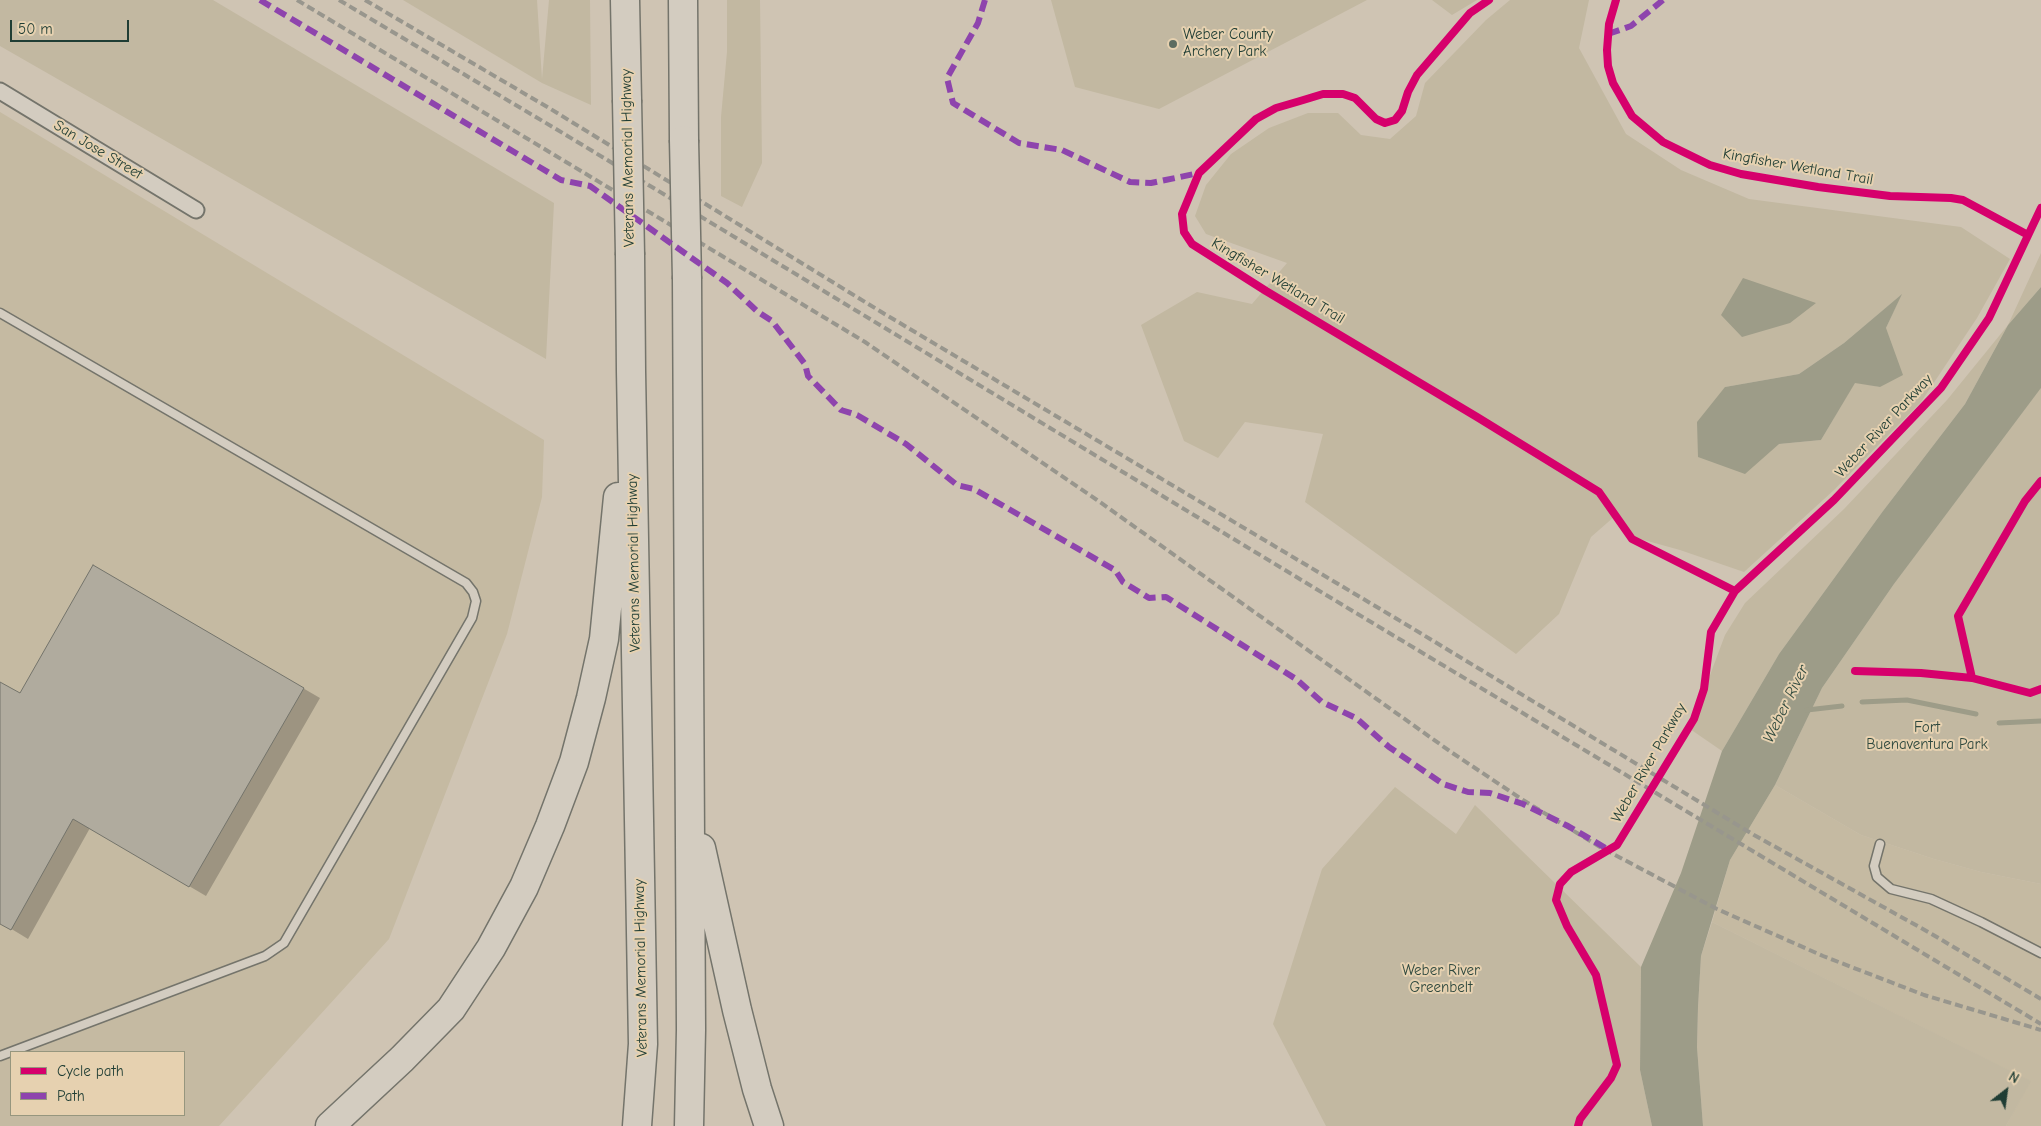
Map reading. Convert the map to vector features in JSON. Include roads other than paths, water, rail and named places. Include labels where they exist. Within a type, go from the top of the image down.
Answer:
[{"type":"highway","name":"Veterans Memorial Highway","points":[[625,0],[643,1044],[637,1126]]},
{"type":"highway","points":[[683,0],[687,279],[691,1030],[689,1126]]},
{"type":"highway","points":[[330,1126],[402,1059],[451,1009],[491,948],[524,887],[550,826],[574,762],[604,639],[631,371]]},
{"type":"highway","points":[[689,794],[737,1010],[757,1089],[769,1126]]},
{"type":"street","name":"San Jose Street","points":[[0,91],[196,210]]},
{"type":"lane","points":[[0,313],[466,583],[473,592],[476,601],[472,618],[284,943],[266,956],[13,1051]]},
{"type":"lane","points":[[1880,844],[1874,866],[1877,877],[1891,889],[1931,899],[2041,953]]},
{"type":"water","points":[[1743,278],[1816,303],[1790,323],[1742,337],[1721,315]]},
{"type":"water","name":"Weber River","points":[[2041,287],[2041,388],[1894,584],[1822,688],[1775,785],[1730,860],[1701,956],[1697,1047],[1703,1126],[1652,1126],[1640,1070],[1641,967],[1681,873],[1722,751],[1779,654],[1883,511],[1965,404],[2008,325]]},
{"type":"water","points":[[1902,294],[1886,328],[1903,375],[1880,387],[1855,383],[1821,440],[1779,444],[1745,474],[1698,457],[1697,422],[1725,387],[1799,374],[1844,343]]},
{"type":"waterway","points":[[1862,702],[1907,700],[1976,714]]},
{"type":"waterway","points":[[1807,710],[1842,706]]},
{"type":"waterway","points":[[1999,723],[2041,721]]},
{"type":"railway","points":[[297,0],[865,342],[1097,500],[1451,752],[1523,800],[1600,847],[1717,909],[1823,956],[1924,995],[2041,1030]]},
{"type":"railway","points":[[339,0],[2041,1024]]},
{"type":"railway","points":[[365,0],[549,108],[883,313],[1397,619],[1754,835],[1930,933],[2041,999]]},
{"type":"place","name":"Weber County Archery Park","points":[[1173,44]]},
{"type":"park label","name":"Fort Buenaventura Park","points":[[1927,736]]},
{"type":"park label","name":"Weber River Greenbelt","points":[[1441,980]]}]
